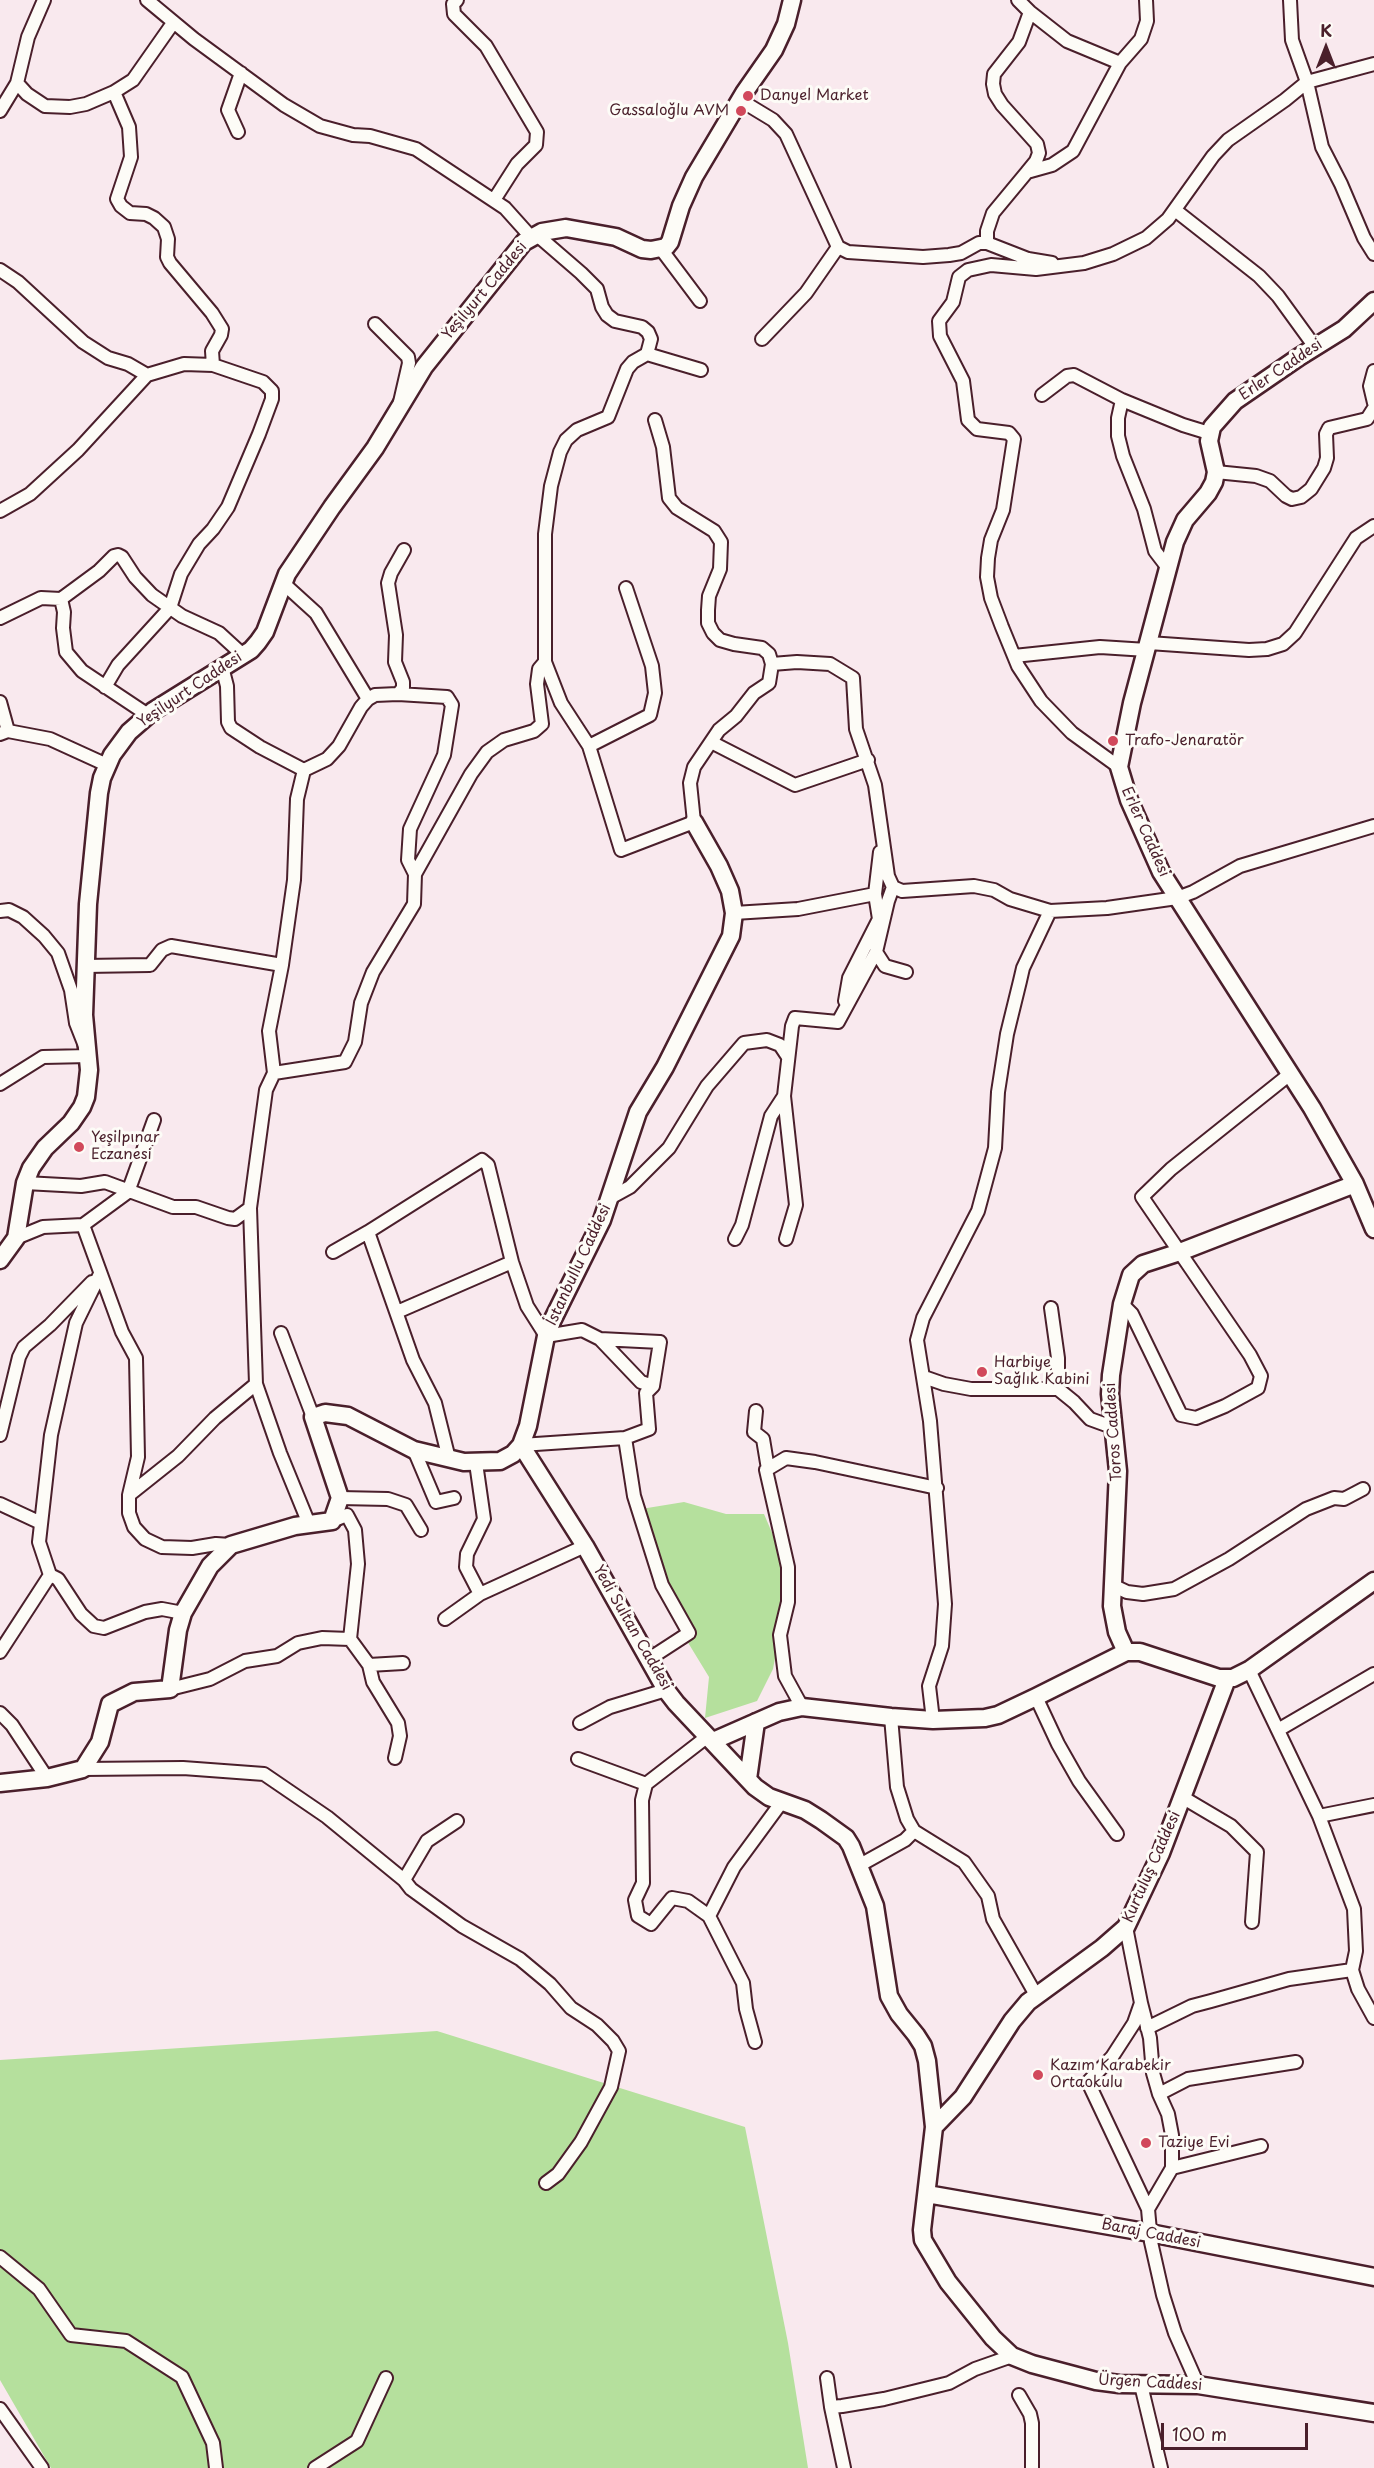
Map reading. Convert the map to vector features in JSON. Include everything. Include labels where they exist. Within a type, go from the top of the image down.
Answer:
[{"type":"street","points":[[0,111],[17,83],[28,37],[44,0]]},
{"type":"street","points":[[147,0],[173,23],[284,105],[320,126],[353,135],[370,136],[416,149],[494,200],[589,281],[597,290],[607,315],[615,321],[642,327],[648,332],[651,347],[647,354],[633,362],[627,369],[608,417],[576,430],[567,440],[556,465],[545,534],[545,662],[561,703],[589,746],[621,850],[694,822],[690,783],[694,767],[719,730],[736,716],[754,693],[769,684],[772,664],[768,654],[762,648],[720,640],[712,633],[708,623],[709,596],[720,569],[721,542],[714,531],[677,508],[669,498],[663,447],[654,420]]},
{"type":"street","points":[[457,0],[453,4],[454,14],[474,31],[486,46],[537,132],[536,145],[517,164],[494,200]]},
{"type":"street","points":[[700,301],[661,249],[670,243],[686,194],[740,100],[774,50],[786,24],[792,0]]},
{"type":"street","points":[[1018,0],[1067,41],[1120,63]]},
{"type":"street","points":[[1027,172],[1052,165],[1073,151],[1120,63],[1141,39],[1147,21],[1146,0]]},
{"type":"street","points":[[1290,0],[1292,40],[1307,82],[1322,147],[1364,238],[1374,254]]},
{"type":"street","points":[[987,243],[987,231],[993,213],[1036,161],[1039,153],[1037,144],[1002,105],[995,94],[993,84],[994,74],[1019,42],[1030,12]]},
{"type":"street","points":[[17,83],[27,94],[45,106],[70,107],[86,104],[114,92],[133,80],[173,23]]},
{"type":"street","points":[[1119,767],[1072,733],[1024,677],[1014,656],[991,598],[987,577],[991,540],[1003,510],[1014,440],[1009,433],[977,429],[968,420],[963,381],[939,336],[939,321],[953,302],[959,277],[968,270],[991,265],[1036,269],[1059,264],[1084,263],[1129,247],[1152,232],[1174,210],[1213,156],[1228,140],[1307,82],[1374,64]]},
{"type":"street","points":[[238,132],[228,110],[241,73]]},
{"type":"street","points":[[114,92],[129,127],[130,148],[127,172],[117,199],[121,206],[130,213],[146,214],[164,227],[168,239],[167,257],[170,263],[219,323],[221,334],[212,351],[213,365]]},
{"type":"street","points":[[740,100],[773,120],[786,134],[838,247],[848,252],[923,257],[961,253],[979,243],[987,243],[1028,259],[1059,264]]},
{"type":"street","points":[[1174,210],[1259,276],[1278,296],[1315,347]]},
{"type":"street","name":"Yeşilyurt Caddesi","points":[[0,1260],[16,1238],[25,1183],[38,1156],[82,1107],[88,1086],[89,1056],[84,1015],[85,966],[97,810],[102,777],[107,765],[129,732],[148,715],[251,650],[265,632],[283,583],[332,507],[375,448],[439,345],[516,251],[534,236],[550,229],[566,228],[616,237],[642,249],[661,249]]},
{"type":"street","points":[[762,339],[806,293],[838,247]]},
{"type":"street","points":[[0,270],[18,282],[83,342],[108,358],[128,364],[147,375]]},
{"type":"street","name":"Erler Caddesi","points":[[1209,433],[1218,418],[1235,401],[1350,325],[1374,301]]},
{"type":"street","points":[[375,324],[408,357],[410,363],[399,406]]},
{"type":"street","points":[[647,354],[701,370]]},
{"type":"street","points":[[0,511],[30,494],[78,450],[147,375],[184,364],[213,365],[263,382],[272,391],[272,399],[235,494],[217,524],[199,544],[181,573],[170,608],[118,665],[105,687]]},
{"type":"street","points":[[1374,371],[1370,386],[1374,403]]},
{"type":"street","points":[[1042,395],[1063,378],[1074,375],[1122,400],[1209,433],[1216,472],[1256,476],[1270,481],[1292,499],[1301,497],[1311,489],[1324,468],[1327,458],[1326,434],[1329,428],[1367,419],[1374,408]]},
{"type":"street","points":[[1122,400],[1118,418],[1118,436],[1123,456],[1144,509],[1155,551],[1168,568]]},
{"type":"street","name":"Erler Caddesi","points":[[1216,472],[1208,492],[1180,529],[1127,724],[1119,767],[1129,800],[1154,856],[1177,898],[1290,1074],[1355,1185],[1374,1229]]},
{"type":"street","points":[[1014,656],[1100,647],[1148,646],[1267,650],[1282,644],[1295,633],[1356,538],[1374,526]]},
{"type":"street","points":[[398,694],[403,688],[403,682],[395,662],[396,636],[388,584],[391,573],[404,550]]},
{"type":"street","points":[[0,618],[41,598],[61,599],[118,555],[152,595],[170,608],[219,633],[243,654]]},
{"type":"street","points":[[283,583],[316,613],[368,699]]},
{"type":"street","points":[[589,746],[650,715],[656,693],[652,666],[626,588]]},
{"type":"street","points":[[61,599],[66,652],[82,671],[148,715]]},
{"type":"street","points":[[274,1073],[345,1062],[355,1042],[361,1003],[373,972],[414,904],[415,874],[471,774],[487,752],[504,740],[534,731],[542,724],[537,684],[539,669],[545,662]]},
{"type":"street","points":[[772,664],[797,662],[830,664],[853,678],[856,729],[875,785],[888,876],[893,887],[902,891],[974,886],[994,890],[1011,898],[1050,910],[1096,909],[1177,898],[1193,892],[1240,866],[1374,826]]},
{"type":"street","points":[[222,667],[227,686],[228,722],[231,728],[304,770]]},
{"type":"street","points":[[304,770],[327,759],[339,746],[357,713],[368,699],[375,695],[447,697],[453,705],[444,755],[410,829],[408,860],[415,874]]},
{"type":"street","points":[[0,702],[4,733],[50,739],[107,765]]},
{"type":"street","points":[[711,742],[795,785],[868,760]]},
{"type":"street","points":[[304,770],[297,799],[294,880],[282,965],[269,1031],[274,1073],[266,1090],[250,1208],[256,1384],[280,1453],[309,1524]]},
{"type":"street","name":"İstanbullu Caddesi","points":[[521,1445],[534,1403],[546,1336],[564,1291],[594,1237],[610,1198],[638,1112],[728,946],[734,923],[730,891],[694,822]]},
{"type":"street","points":[[843,1011],[849,978],[879,919],[875,894],[882,830]]},
{"type":"street","points":[[786,1239],[796,1205],[784,1096],[791,1028],[795,1018],[838,1022],[876,952],[893,887]]},
{"type":"street","points":[[734,913],[798,909],[875,894]]},
{"type":"street","points":[[0,911],[9,910],[23,917],[58,953],[71,990],[76,1023],[89,1056],[43,1057],[0,1084]]},
{"type":"street","points":[[933,1720],[930,1686],[942,1646],[945,1604],[937,1488],[924,1377],[917,1340],[923,1318],[978,1211],[995,1148],[998,1092],[1023,968],[1050,910]]},
{"type":"street","points":[[85,966],[150,964],[162,950],[171,946],[282,965]]},
{"type":"street","points":[[876,952],[885,966],[906,972]]},
{"type":"street","points":[[610,1198],[630,1187],[669,1148],[707,1086],[744,1043],[767,1040],[791,1028]]},
{"type":"street","points":[[767,1040],[780,1045],[788,1058]]},
{"type":"street","points":[[1122,1304],[1132,1314],[1181,1415],[1196,1418],[1258,1389],[1261,1376],[1250,1355],[1142,1197],[1290,1074]]},
{"type":"street","points":[[735,1239],[742,1225],[771,1116],[784,1096]]},
{"type":"street","points":[[16,1238],[43,1227],[83,1225],[128,1192],[154,1120]]},
{"type":"street","points":[[333,1252],[482,1160],[488,1165],[512,1262],[527,1306],[546,1336],[582,1330],[600,1339],[641,1382],[653,1386]]},
{"type":"street","points":[[25,1183],[81,1186],[105,1182],[173,1207],[196,1207],[236,1219],[250,1208]]},
{"type":"street","name":"Toros Caddesi","points":[[1126,1652],[1113,1617],[1112,1585],[1118,1471],[1112,1427],[1110,1376],[1128,1282],[1143,1264],[1355,1185]]},
{"type":"street","points":[[83,1225],[123,1332],[136,1358],[138,1457],[129,1495],[129,1513],[134,1527],[145,1539],[162,1547],[192,1548],[216,1544],[231,1545],[262,1534],[332,1521],[347,1515],[355,1530],[358,1564],[350,1639],[369,1665],[373,1682],[398,1723],[400,1736],[395,1758]]},
{"type":"street","points":[[368,1232],[413,1360],[435,1403],[449,1459]]},
{"type":"street","points":[[96,1260],[100,1274],[76,1323],[51,1435],[39,1542],[50,1575],[58,1580],[81,1614],[94,1626],[104,1628],[145,1612],[162,1609],[183,1613]]},
{"type":"street","points":[[397,1312],[512,1262]]},
{"type":"street","points":[[0,1435],[24,1347],[50,1325],[100,1274]]},
{"type":"street","points":[[1051,1308],[1058,1358],[1058,1389]]},
{"type":"street","points":[[281,1333],[313,1417],[340,1498],[332,1521]]},
{"type":"street","points":[[313,1417],[325,1413],[348,1416],[414,1450],[476,1463],[508,1458],[521,1445],[625,1438],[649,1429],[646,1393],[653,1386],[660,1342],[600,1339]]},
{"type":"street","points":[[924,1377],[944,1384],[971,1389],[1058,1389],[1090,1419],[1112,1427]]},
{"type":"street","points":[[129,1495],[178,1456],[215,1418],[256,1384]]},
{"type":"street","points":[[756,1411],[754,1432],[763,1439],[768,1469],[766,1470],[788,1567],[788,1602],[780,1635],[785,1676],[802,1707]]},
{"type":"street","points":[[625,1438],[634,1496],[662,1585],[689,1634],[649,1659]]},
{"type":"street","name":"Yedi Sultan Caddesi","points":[[521,1445],[585,1546],[666,1690],[748,1779],[769,1797],[805,1810],[846,1838],[860,1865],[879,1922],[890,1996],[899,2014],[923,2046],[930,2080],[934,2127],[927,2194]]},
{"type":"street","points":[[414,1450],[436,1502],[454,1498]]},
{"type":"street","points":[[768,1469],[786,1458],[815,1461],[937,1488]]},
{"type":"street","points":[[476,1463],[484,1519],[467,1554],[466,1567],[480,1594]]},
{"type":"street","points":[[1112,1585],[1127,1592],[1143,1594],[1174,1589],[1229,1559],[1306,1509],[1334,1498],[1344,1499],[1363,1489]]},
{"type":"street","points":[[340,1498],[388,1499],[406,1505],[421,1530]]},
{"type":"street","points":[[0,1504],[41,1524]]},
{"type":"street","points":[[170,1689],[178,1630],[183,1613],[210,1566],[231,1545]]},
{"type":"street","points":[[445,1619],[480,1594],[585,1546]]},
{"type":"street","points":[[0,1652],[50,1575]]},
{"type":"street","points":[[755,2042],[746,2009],[743,1983],[709,1916],[688,1901],[672,1898],[651,1924],[638,1916],[635,1900],[643,1883],[642,1800],[646,1784],[711,1738],[790,1709],[802,1707],[933,1720],[992,1716],[1036,1697],[1126,1652],[1140,1653],[1227,1679],[1233,1678],[1249,1670],[1374,1581]]},
{"type":"street","points":[[83,1769],[100,1742],[111,1704],[134,1692],[170,1689],[210,1678],[244,1661],[277,1656],[298,1643],[322,1638],[350,1639]]},
{"type":"street","points":[[369,1665],[403,1663]]},
{"type":"street","points":[[1249,1670],[1319,1816],[1354,1909],[1356,1952],[1352,1970],[1358,1989],[1374,2018]]},
{"type":"street","points":[[1278,1730],[1374,1674]]},
{"type":"street","name":"Kurtuluş Caddesi","points":[[934,2127],[963,2097],[1012,2021],[1036,1995],[1102,1948],[1126,1927],[1161,1853],[1227,1679]]},
{"type":"street","points":[[580,1723],[610,1707],[666,1690]]},
{"type":"street","points":[[1036,1697],[1058,1744],[1079,1780],[1118,1834]]},
{"type":"street","points":[[0,1713],[12,1725],[47,1778]]},
{"type":"street","points":[[891,1717],[897,1787],[906,1819],[914,1831],[964,1862],[988,1896],[993,1919],[1036,1995]]},
{"type":"street","points":[[748,1779],[756,1722]]},
{"type":"street","points":[[578,1759],[646,1784]]},
{"type":"street","points":[[0,1783],[47,1778],[83,1769],[183,1768],[264,1774],[327,1817],[404,1880],[411,1890],[462,1926],[520,1959],[550,1984],[571,2008],[597,2025],[619,2051],[611,2087],[597,2115],[558,2174],[546,2183]]},
{"type":"street","points":[[1182,1797],[1231,1826],[1257,1852],[1252,1922]]},
{"type":"street","points":[[709,1916],[734,1867],[782,1803]]},
{"type":"street","points":[[1319,1816],[1374,1805]]},
{"type":"street","points":[[404,1880],[428,1841],[457,1821]]},
{"type":"street","points":[[860,1865],[905,1840],[914,1831]]},
{"type":"street","points":[[1126,1927],[1147,2028],[1153,2073],[1168,2114],[1172,2135],[1172,2168],[1148,2209]]},
{"type":"street","points":[[1147,2028],[1192,2006],[1289,1979],[1352,1970]]},
{"type":"street","points":[[1141,2003],[1134,2023],[1117,2048],[1088,2082],[1148,2209],[1150,2233],[1163,2295],[1175,2333],[1198,2385]]},
{"type":"street","points":[[1159,2094],[1188,2079],[1296,2062]]},
{"type":"street","points":[[1172,2168],[1261,2146]]},
{"type":"street","name":"Baraj Caddesi","points":[[927,2194],[1150,2233],[1374,2277]]},
{"type":"street","name":"Ürgen Caddesi","points":[[927,2194],[922,2230],[928,2251],[948,2283],[985,2329],[1012,2356],[1096,2381],[1141,2385],[1198,2385],[1374,2413]]},
{"type":"street","points":[[0,2257],[39,2289],[71,2335],[126,2341],[182,2376],[213,2443],[216,2468]]},
{"type":"street","points":[[831,2407],[884,2399],[949,2383],[975,2369],[1012,2356]]},
{"type":"street","points":[[315,2468],[357,2441],[386,2378]]},
{"type":"street","points":[[827,2378],[844,2468]]},
{"type":"street","points":[[1141,2385],[1161,2468]]},
{"type":"street","points":[[1019,2395],[1030,2414],[1032,2423],[1032,2468]]},
{"type":"street","points":[[0,2409],[42,2468]]},
{"type":"green space","points":[[684,1502],[726,1514],[764,1514],[784,1561],[783,1616],[773,1669],[757,1701],[705,1718],[709,1677],[662,1600],[635,1510]]},
{"type":"green space","points":[[437,2031],[745,2127],[788,2343],[808,2468],[51,2468],[0,2380],[0,2060]]},
{"type":"place","name":"Danyel Market","points":[[748,96]]},
{"type":"place","name":"Gassaloğlu AVM","points":[[741,111]]},
{"type":"place","name":"Trafo-Jenaratör","points":[[1113,741]]},
{"type":"place","name":"Yeşilpınar Eczanesi","points":[[79,1147]]},
{"type":"place","name":"Harbiye Sağlık Kabini","points":[[982,1372]]},
{"type":"place","name":"Kazım Karabekir Ortaokulu","points":[[1038,2075]]},
{"type":"place","name":"Taziye Evi","points":[[1146,2143]]}]
